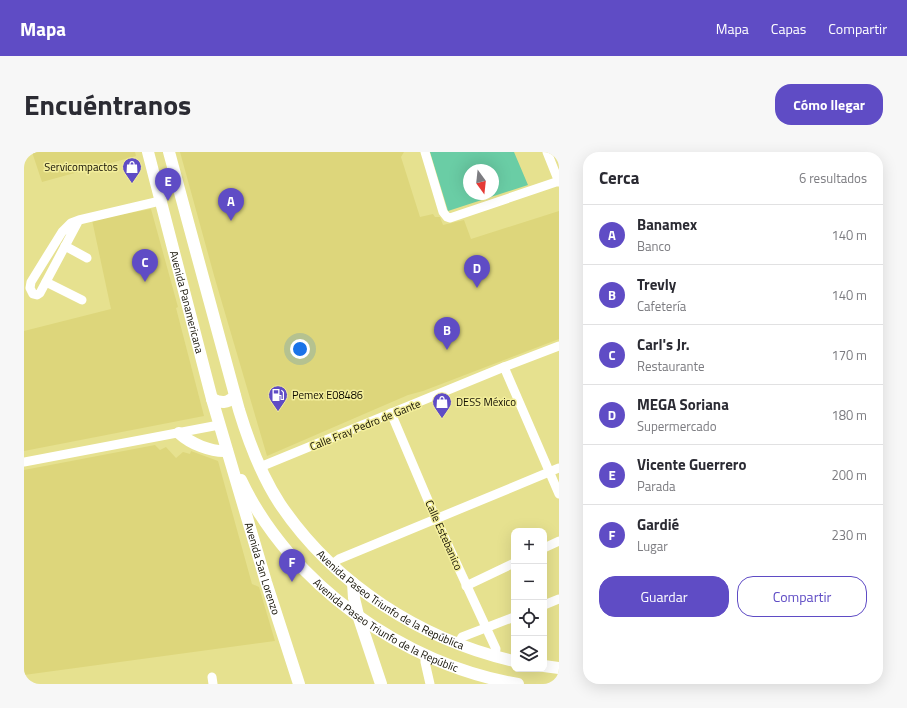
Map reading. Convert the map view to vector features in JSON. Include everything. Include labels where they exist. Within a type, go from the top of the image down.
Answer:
[{"type":"main road","name":"Avenida Panamericana","points":[[148,152],[212,399],[228,452]]},
{"type":"main road","name":"Avenida Panamericana","points":[[169,152],[244,426]]},
{"type":"main road","points":[[212,399],[225,402],[231,400],[235,396]]},
{"type":"main road","name":"Avenida Paseo Triunfo de la República","points":[[244,426],[260,467],[280,503],[315,548],[331,564],[353,583],[397,614],[458,644],[511,661]]},
{"type":"main road","points":[[179,433],[187,440],[196,444],[215,451],[228,452]]},
{"type":"main road","name":"Avenida Paseo Triunfo de la Repúblic","points":[[228,452],[255,506],[283,546],[313,580],[358,615],[425,655],[483,677],[518,684]]},
{"type":"main road","name":"Avenida San Lorenzo","points":[[228,452],[266,582],[299,684]]},
{"type":"main road","points":[[353,583],[354,598],[358,615],[381,684]]},
{"type":"main road","points":[[547,666],[559,668]]},
{"type":"street","points":[[425,152],[443,212],[445,216],[450,218],[559,181],[547,152]]},
{"type":"street","points":[[79,220],[40,293],[36,295],[34,294],[30,288],[31,282],[62,232],[71,223],[79,220],[160,201]]},
{"type":"street","points":[[65,246],[87,258]]},
{"type":"street","points":[[46,282],[82,300]]},
{"type":"street","name":"Calle Fray Pedro de Gante","points":[[260,467],[559,346]]},
{"type":"street","points":[[504,367],[559,494]]},
{"type":"street","name":"Calle Estebanico","points":[[391,413],[436,519],[496,649],[495,657]]},
{"type":"street","points":[[24,462],[219,425]]},
{"type":"street","points":[[331,564],[339,559],[559,468]]},
{"type":"street","points":[[547,547],[559,541]]},
{"type":"street","points":[[466,586],[512,564]]},
{"type":"street","points":[[547,604],[559,599]]},
{"type":"street","points":[[458,644],[462,637],[511,618]]},
{"type":"street","points":[[425,655],[430,684]]},
{"type":"shaded area","points":[[32,152],[135,152],[136,156],[42,182]]},
{"type":"shaded area","points":[[180,152],[404,152],[401,157],[420,217],[433,214],[435,217],[440,217],[443,225],[464,220],[471,239],[559,211],[559,339],[423,391],[408,395],[267,456],[215,279]]},
{"type":"shaded area","points":[[151,209],[178,307],[176,308],[204,416],[24,451],[24,331],[111,309],[92,220]]},
{"type":"shaded area","points":[[155,445],[160,450],[166,447],[176,458],[183,452],[190,454],[191,451],[218,461],[252,584],[259,587],[275,641],[24,675],[24,470]]},
{"type":"green space","points":[[430,152],[514,152],[528,185],[499,194],[499,164],[463,164],[463,200],[482,200],[448,211]]},
{"type":"place","name":"Servicompactos","points":[[132,184]]},
{"type":"place","name":"Vicente Guerrero","points":[[168,201]]},
{"type":"place","name":"Banamex","points":[[231,221]]},
{"type":"place","name":"Carl's Jr.","points":[[145,282]]},
{"type":"place","name":"MEGA Soriana","points":[[477,288]]},
{"type":"place","name":"Trevly","points":[[447,350]]},
{"type":"place","name":"Pemex E08486","points":[[278,412]]},
{"type":"place","name":"DESS México","points":[[442,419]]},
{"type":"place","name":"Gardié","points":[[292,582]]}]
